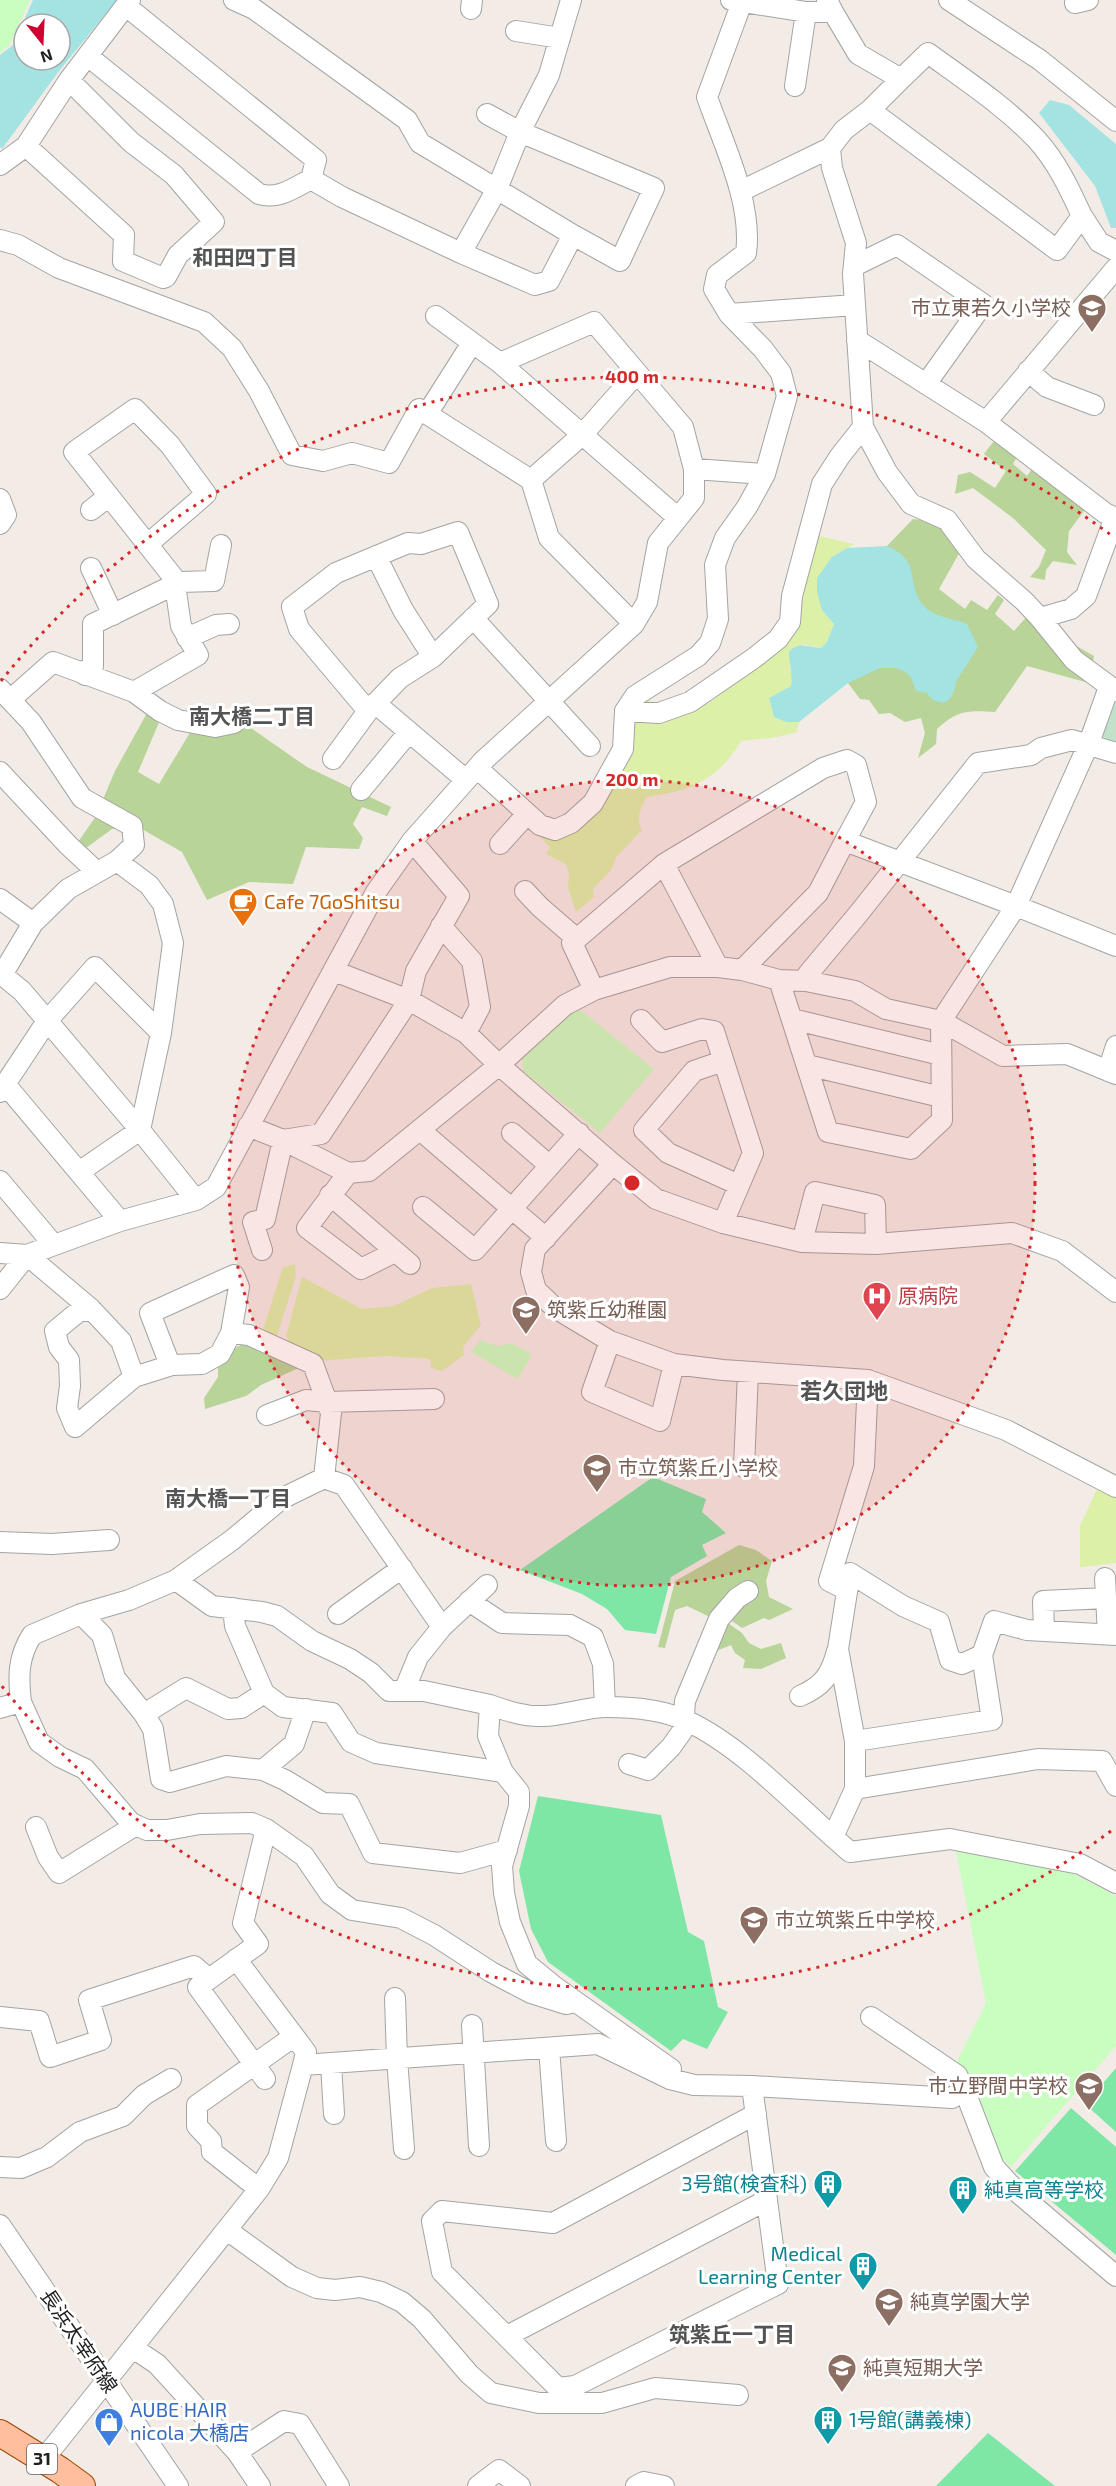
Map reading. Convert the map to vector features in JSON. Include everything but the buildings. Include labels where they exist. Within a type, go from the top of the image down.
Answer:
[{"type":"main road","name":"31","points":[[0,2433],[82,2486]]},
{"type":"street","points":[[234,0],[254,9],[407,120],[420,143],[620,261],[654,188],[520,132],[487,114]]},
{"type":"street","points":[[461,253],[497,189],[520,132],[549,75],[571,0],[565,0]]},
{"type":"street","points":[[950,0],[1040,60],[1116,121]]},
{"type":"street","points":[[333,759],[371,707],[400,678],[433,657],[488,604],[458,532],[421,544],[408,543],[336,573],[292,607],[298,629],[371,707],[472,774],[540,825],[555,830],[571,823],[593,802],[623,749],[625,711],[635,696],[698,656],[710,643],[718,619],[715,565],[725,538],[747,507],[765,474],[787,396],[781,373],[763,349],[729,314],[714,289],[717,275],[746,252],[748,240],[741,191],[707,97],[735,1],[806,12],[830,6],[858,54],[902,79]]},
{"type":"street","points":[[0,165],[26,146],[69,80],[89,57],[128,3],[316,160],[311,179],[279,195],[269,197],[259,194],[89,57]]},
{"type":"street","points":[[795,86],[806,12]]},
{"type":"street","points":[[516,31],[560,38]]},
{"type":"street","points":[[741,191],[830,148],[844,130],[870,110],[928,53],[997,104],[1038,141],[1068,185],[1082,216],[1099,242],[1116,251]]},
{"type":"street","points":[[26,146],[124,235],[123,261],[163,278],[178,255],[214,222],[174,176],[131,142],[69,80]]},
{"type":"street","points":[[870,110],[1058,250],[1082,216]]},
{"type":"street","points":[[779,980],[828,1132],[911,1149],[942,1120],[940,1021],[1016,906],[1113,689],[1074,660],[1024,601],[976,559],[947,520],[911,504],[887,472],[863,427],[855,305],[856,243],[832,168],[830,148]]},
{"type":"street","points":[[311,179],[342,197],[535,285],[549,281],[573,235]]},
{"type":"street","points":[[0,240],[18,245],[59,268],[204,322],[232,348],[259,392],[292,455],[323,461],[352,453],[389,463],[419,410],[427,414],[531,480],[549,537],[634,624]]},
{"type":"street","points":[[854,266],[897,245],[983,304],[926,384]]},
{"type":"street","points":[[986,422],[1116,268]]},
{"type":"street","points":[[729,314],[855,305]]},
{"type":"street","points":[[436,316],[500,363],[677,517]]},
{"type":"street","points":[[0,1253],[27,1255],[120,1221],[196,1200],[216,1187],[376,892],[412,841],[472,774],[634,624],[647,602],[658,543],[694,498],[694,469],[683,427],[594,322],[500,363]]},
{"type":"street","points":[[857,340],[986,422],[1105,513],[1116,517],[1086,596],[1071,609],[1040,618]]},
{"type":"street","points":[[427,414],[472,344]]},
{"type":"street","points":[[1028,371],[1047,387],[1094,405]]},
{"type":"street","points":[[531,480],[582,435],[637,373]]},
{"type":"street","points":[[134,692],[198,655],[181,626],[176,584],[168,570],[74,452],[135,408],[170,445],[206,494],[148,544]]},
{"type":"street","points":[[625,711],[659,713],[690,702],[778,639],[790,621],[792,596],[822,484],[863,427]]},
{"type":"street","points":[[694,469],[765,474]]},
{"type":"street","points":[[91,510],[109,496]]},
{"type":"street","points":[[0,499],[6,515],[0,524]]},
{"type":"street","points":[[85,675],[86,670],[93,666],[93,624],[186,580],[214,581],[221,545]]},
{"type":"street","points":[[376,556],[403,610],[433,657]]},
{"type":"street","points":[[91,568],[113,615]]},
{"type":"street","points":[[473,618],[590,746]]},
{"type":"street","points":[[187,638],[216,625],[229,624]]},
{"type":"street","points":[[196,1200],[22,991],[1,974],[33,923],[68,889],[117,861],[134,845],[132,826],[82,798],[31,722],[5,694],[53,662],[134,692],[160,711],[178,720],[215,727],[234,723]]},
{"type":"street","points":[[361,790],[409,732]]},
{"type":"street","points":[[806,981],[807,974],[978,763],[1031,756],[1041,748],[1072,740],[1089,743],[1116,753]]},
{"type":"street","points":[[594,990],[572,943],[664,864],[823,768],[847,760],[856,765],[866,802],[818,893],[742,970]]},
{"type":"street","points":[[0,772],[68,845],[97,872]]},
{"type":"street","points":[[500,844],[527,814]]},
{"type":"street","points":[[283,1140],[321,1134],[409,1000],[416,971],[459,896],[412,841]]},
{"type":"street","points":[[845,841],[1116,946]]},
{"type":"street","points":[[79,1172],[140,1130],[161,1034],[172,943],[163,904],[148,885],[117,861]]},
{"type":"street","points":[[664,864],[718,967]]},
{"type":"street","points":[[525,891],[577,939]]},
{"type":"street","points":[[0,899],[33,923]]},
{"type":"street","points":[[441,926],[472,961],[480,1007],[466,1033]]},
{"type":"street","points":[[120,1221],[3,1088],[47,1022],[95,967],[161,1034]]},
{"type":"street","points":[[248,1126],[283,1140],[348,1173],[369,1171],[499,1065],[565,1005],[594,990],[670,967],[718,967],[742,970],[779,980],[806,981],[855,991],[886,1009],[940,1021],[1003,1056],[1067,1054],[1112,1073],[1116,1046]]},
{"type":"street","points":[[334,971],[409,1000],[466,1033],[499,1065],[656,1199],[723,1223],[802,1242],[876,1244],[1012,1233],[1062,1251],[1116,1292]]},
{"type":"street","points":[[792,1018],[941,1055]]},
{"type":"street","points":[[641,1020],[662,1042],[702,1029],[714,1031],[753,1153],[723,1223]]},
{"type":"street","points":[[723,1061],[694,1071],[644,1130],[668,1153],[739,1185]]},
{"type":"street","points":[[807,1065],[941,1096]]},
{"type":"street","points":[[420,1130],[546,1238]]},
{"type":"street","points":[[512,1133],[550,1166]]},
{"type":"street","points":[[423,1207],[475,1250],[579,1133]]},
{"type":"street","points":[[262,1250],[253,1222],[265,1219],[283,1140]]},
{"type":"street","points":[[613,1164],[535,1249],[531,1272],[536,1290],[555,1308],[610,1341],[674,1364],[748,1372],[868,1380],[1006,1430],[1116,1487]]},
{"type":"street","points":[[330,1195],[403,1258],[361,1269],[307,1228],[330,1195],[348,1173]]},
{"type":"street","points":[[0,1181],[53,1244]]},
{"type":"street","points":[[802,1242],[815,1192],[875,1205],[876,1244]]},
{"type":"street","points":[[0,1289],[27,1255]]},
{"type":"street","points":[[27,1255],[91,1309],[121,1341],[134,1377]]},
{"type":"street","points":[[91,1309],[78,1312],[55,1331],[59,1347],[69,1360],[68,1408],[75,1427],[134,1377],[170,1365],[202,1365],[220,1354],[231,1333],[239,1287],[234,1275],[150,1314],[170,1365]]},
{"type":"street","points":[[231,1333],[249,1335],[313,1364],[331,1413],[324,1478]]},
{"type":"street","points":[[610,1341],[592,1392],[660,1421],[674,1364]]},
{"type":"street","points":[[744,1467],[748,1372]]},
{"type":"street","points":[[847,1590],[829,1581],[864,1466],[868,1380]]},
{"type":"street","points":[[267,1415],[306,1400],[327,1402],[434,1399]]},
{"type":"street","points":[[442,1626],[344,1485],[324,1478],[281,1499],[232,1540],[176,1580],[129,1600],[81,1614],[32,1635],[19,1662],[18,1680],[21,1702],[39,1742],[60,1757],[86,1769],[131,1823],[147,1830],[167,1830],[200,1824],[252,1823],[266,1829],[304,1856],[330,1894],[352,1910],[401,1918],[531,1993],[566,2004],[576,2002]]},
{"type":"street","points":[[0,1542],[52,1544],[109,1540]]},
{"type":"street","points":[[338,1614],[402,1569]]},
{"type":"street","points":[[800,1696],[816,1689],[832,1670],[838,1649],[850,1573],[903,1606],[939,1622],[950,1660],[962,1664],[982,1655]]},
{"type":"street","points":[[855,1741],[992,1720],[982,1655],[994,1621],[1026,1629],[1112,1634],[1105,1578]]},
{"type":"street","points":[[176,1580],[212,1606],[277,1616],[312,1641],[357,1664],[389,1691],[424,1691],[490,1705],[514,1713],[544,1716],[605,1707],[667,1714],[683,1719],[733,1749],[850,1852],[950,1839],[1080,1864],[1116,1883]]},
{"type":"street","points":[[404,1692],[418,1657],[442,1626],[487,1585]]},
{"type":"street","points":[[629,1764],[648,1770],[671,1747],[683,1730],[685,1701],[719,1619],[737,1598],[748,1591]]},
{"type":"street","points":[[1044,1630],[1042,1601],[1106,1598]]},
{"type":"street","points":[[469,1601],[502,1623],[570,1625],[593,1637],[603,1664],[605,1707]]},
{"type":"street","points":[[233,1608],[235,1626],[264,1692],[283,1707],[332,1713],[351,1742],[376,1753],[503,1772]]},
{"type":"street","points":[[81,1614],[102,1635],[116,1678],[153,1729],[161,1779],[170,1782],[226,1766],[263,1770],[285,1779],[323,1803],[349,1804],[373,1853],[460,1863],[507,1850]]},
{"type":"street","points":[[833,1837],[855,1789],[855,1741],[838,1649]]},
{"type":"street","points":[[144,1714],[186,1688],[228,1709],[241,1708],[264,1692]]},
{"type":"street","points":[[0,1708],[21,1702]]},
{"type":"street","points":[[490,1705],[488,1736],[503,1772],[519,1792],[519,1806],[502,1866],[504,1893],[510,1922],[527,1964],[576,2002],[694,2085]]},
{"type":"street","points":[[263,1770],[294,1744],[306,1710]]},
{"type":"street","points":[[855,1789],[1038,1758],[1102,1761],[1116,1786]]},
{"type":"street","points":[[36,1827],[48,1857],[59,1874],[136,1825]]},
{"type":"street","points":[[259,2071],[198,1986],[258,1944],[243,1923],[266,1829]]},
{"type":"street","points":[[43,2460],[259,2189],[278,2158],[306,2052],[236,1959]]},
{"type":"street","points":[[0,2017],[39,2021],[50,2057],[101,2040],[88,2000],[194,1966],[208,1979]]},
{"type":"street","points":[[395,1998],[404,2149]]},
{"type":"street","points":[[871,2018],[957,2075],[994,2167],[1016,2192],[1116,2276]]},
{"type":"street","points":[[472,2025],[479,2146]]},
{"type":"street","points":[[259,2189],[212,2152],[211,2141],[197,2126],[197,2105],[259,2071],[293,2037]]},
{"type":"street","points":[[303,2065],[598,2044],[670,2079],[694,2085],[752,2085],[952,2098],[964,2089]]},
{"type":"street","points":[[549,2048],[555,2141]]},
{"type":"street","points":[[331,2064],[334,2114]]},
{"type":"street","points":[[0,2167],[21,2168],[46,2157],[80,2132],[123,2116],[144,2095],[171,2079]]},
{"type":"street","points":[[227,2230],[292,2277],[317,2288],[335,2290],[360,2287],[381,2292],[402,2302],[422,2319],[469,2374],[491,2393],[536,2403],[565,2395],[575,2386],[778,2284],[752,2085]]},
{"type":"street","points":[[738,2395],[655,2388],[602,2403],[565,2395],[442,2272],[432,2221],[442,2211],[553,2223],[756,2114]]},
{"type":"street","points":[[507,2336],[767,2200]]},
{"type":"street","name":"長浜太宰府線","points":[[0,2225],[178,2486]]},
{"type":"street","points":[[133,2348],[157,2364],[237,2452],[260,2486]]},
{"type":"street","points":[[237,2452],[284,2421],[300,2424],[339,2486]]},
{"type":"street","points":[[478,2486],[499,2470],[520,2486]]},
{"type":"street","points":[[636,2486],[644,2482],[664,2486]]},
{"type":"green space","points":[[0,0],[30,0],[25,12],[12,12],[12,40],[0,53]]},
{"type":"green space","points":[[997,437],[1018,455],[1013,464],[1027,476],[1035,465],[1081,502],[1084,511],[1069,531],[1067,552],[1077,565],[1053,561],[1046,570],[1045,580],[1030,577],[1039,567],[1046,550],[1013,518],[973,488],[955,494],[958,475],[970,472],[995,488],[1006,471],[984,454]]},
{"type":"green space","points":[[913,519],[942,527],[961,550],[939,589],[965,609],[971,600],[987,610],[998,595],[1004,600],[995,614],[1014,631],[1030,613],[1056,621],[1071,643],[1094,656],[1089,683],[1027,666],[995,712],[970,711],[951,718],[937,729],[936,744],[918,758],[925,733],[921,718],[905,722],[890,713],[879,714],[869,700],[860,699],[848,683],[887,546]]},
{"type":"green space","points":[[819,536],[854,544],[833,557],[817,579],[822,610],[834,624],[827,642],[821,648],[802,644],[789,665],[792,676],[791,686],[769,698],[774,717],[786,722],[799,722],[797,732],[741,741],[723,765],[702,781],[677,791],[647,797],[639,817],[642,830],[616,857],[611,870],[593,889],[594,897],[576,912],[568,888],[569,872],[566,864],[546,854],[550,847],[541,838],[544,833],[594,798],[617,777],[626,765],[634,745],[632,716],[640,702],[649,696],[657,720],[708,704],[790,639],[810,555]]},
{"type":"green space","points":[[1110,697],[1116,698],[1116,749],[1095,739]]},
{"type":"green space","points":[[147,713],[160,720],[138,772],[159,784],[191,731],[212,723],[248,726],[307,767],[391,807],[387,816],[362,807],[353,824],[363,838],[359,849],[306,847],[293,884],[249,882],[207,900],[182,852],[140,828],[112,829],[86,848],[76,845],[96,816],[115,771]]},
{"type":"green space","points":[[575,1009],[579,1009],[654,1069],[600,1133],[523,1071],[522,1056]]},
{"type":"green space","points":[[295,1264],[296,1276],[275,1342],[261,1336],[283,1267]]},
{"type":"green space","points":[[302,1277],[362,1309],[394,1306],[432,1288],[471,1284],[481,1325],[463,1347],[464,1355],[442,1371],[431,1368],[430,1359],[386,1356],[315,1361],[291,1347],[286,1336]]},
{"type":"green space","points":[[480,1340],[498,1346],[511,1343],[532,1354],[518,1379],[471,1352]]},
{"type":"green space","points":[[248,1341],[301,1367],[261,1385],[246,1396],[205,1409],[204,1398],[218,1377],[218,1363],[230,1351]]},
{"type":"green space","points":[[653,1477],[706,1499],[702,1512],[726,1533],[702,1545],[707,1556],[671,1577],[656,1634],[625,1630],[607,1609],[582,1594],[520,1570]]},
{"type":"green space","points":[[1097,1489],[1116,1498],[1116,1563],[1080,1567],[1080,1526]]},
{"type":"green space","points":[[739,1545],[756,1550],[772,1561],[766,1581],[769,1597],[793,1609],[769,1620],[764,1618],[742,1628],[729,1619],[745,1584],[734,1587],[728,1593],[729,1599],[714,1619],[687,1606],[675,1610],[665,1648],[658,1647],[675,1581]]},
{"type":"green space","points":[[725,1621],[742,1633],[749,1643],[761,1649],[781,1643],[786,1658],[761,1669],[743,1668],[745,1660],[735,1653],[731,1645],[711,1653]]},
{"type":"green space","points":[[538,1796],[661,1815],[688,1932],[704,1941],[718,2007],[728,2012],[707,2049],[683,2039],[671,2051],[548,1962],[531,1929],[519,1871]]},
{"type":"green space","points":[[955,1846],[1064,1869],[1116,1896],[1116,2046],[1011,2167],[995,2152],[970,2083],[957,2061],[986,2003]]},
{"type":"green space","points":[[1116,2068],[1116,2132],[1085,2104]]},
{"type":"green space","name":"市立野間中学校","points":[[1071,2108],[1116,2147],[1116,2255],[1015,2171]]},
{"type":"green space","points":[[988,2433],[1055,2486],[936,2486]]},
{"type":"water","points":[[33,0],[117,0],[72,55],[72,12],[28,12]]},
{"type":"water","points":[[12,46],[12,72],[58,72],[2,149],[0,147],[0,55]]},
{"type":"water","points":[[1050,100],[1069,105],[1116,144],[1116,228],[1111,228],[1095,186],[1039,113]]},
{"type":"water","points":[[887,546],[906,559],[918,597],[924,606],[938,615],[967,624],[978,647],[957,680],[952,696],[946,702],[935,701],[927,693],[916,691],[911,677],[904,671],[896,668],[880,668],[848,683],[799,722],[786,722],[774,717],[769,698],[791,686],[789,652],[800,646],[821,648],[827,642],[834,624],[822,610],[817,592],[817,578],[832,557],[847,548]]},
{"type":"place","name":"市立東若久小学校","points":[[1092,334]]},
{"type":"place","name":"Cafe 7GoShitsu","points":[[243,928]]},
{"type":"place","name":"原病院","points":[[877,1322]]},
{"type":"place","name":"筑紫丘幼稚園","points":[[526,1336]]},
{"type":"place","name":"市立筑紫丘小学校","points":[[597,1494]]},
{"type":"place","name":"市立筑紫丘中学校","points":[[754,1946]]},
{"type":"place","name":"市立野間中学校","points":[[1089,2112]]},
{"type":"place","name":"3号館(検査科)","points":[[828,2210]]},
{"type":"place","name":"純真高等学校","points":[[963,2216]]},
{"type":"place","name":"Medical Learning Center","points":[[863,2292]]},
{"type":"place","name":"純真学園大学","points":[[889,2328]]},
{"type":"place","name":"純真短期大学","points":[[842,2394]]},
{"type":"place","name":"1号館(講義棟)","points":[[828,2446]]},
{"type":"place","name":"AUBE HAIR nicola 大橋店","points":[[109,2448]]},
{"type":"district","name":"和田四丁目","points":[[245,258]]},
{"type":"district","name":"南大橋二丁目","points":[[252,717]]},
{"type":"district","name":"若久団地","points":[[844,1391]]},
{"type":"district","name":"南大橋一丁目","points":[[228,1499]]},
{"type":"district","name":"筑紫丘一丁目","points":[[732,2335]]}]
